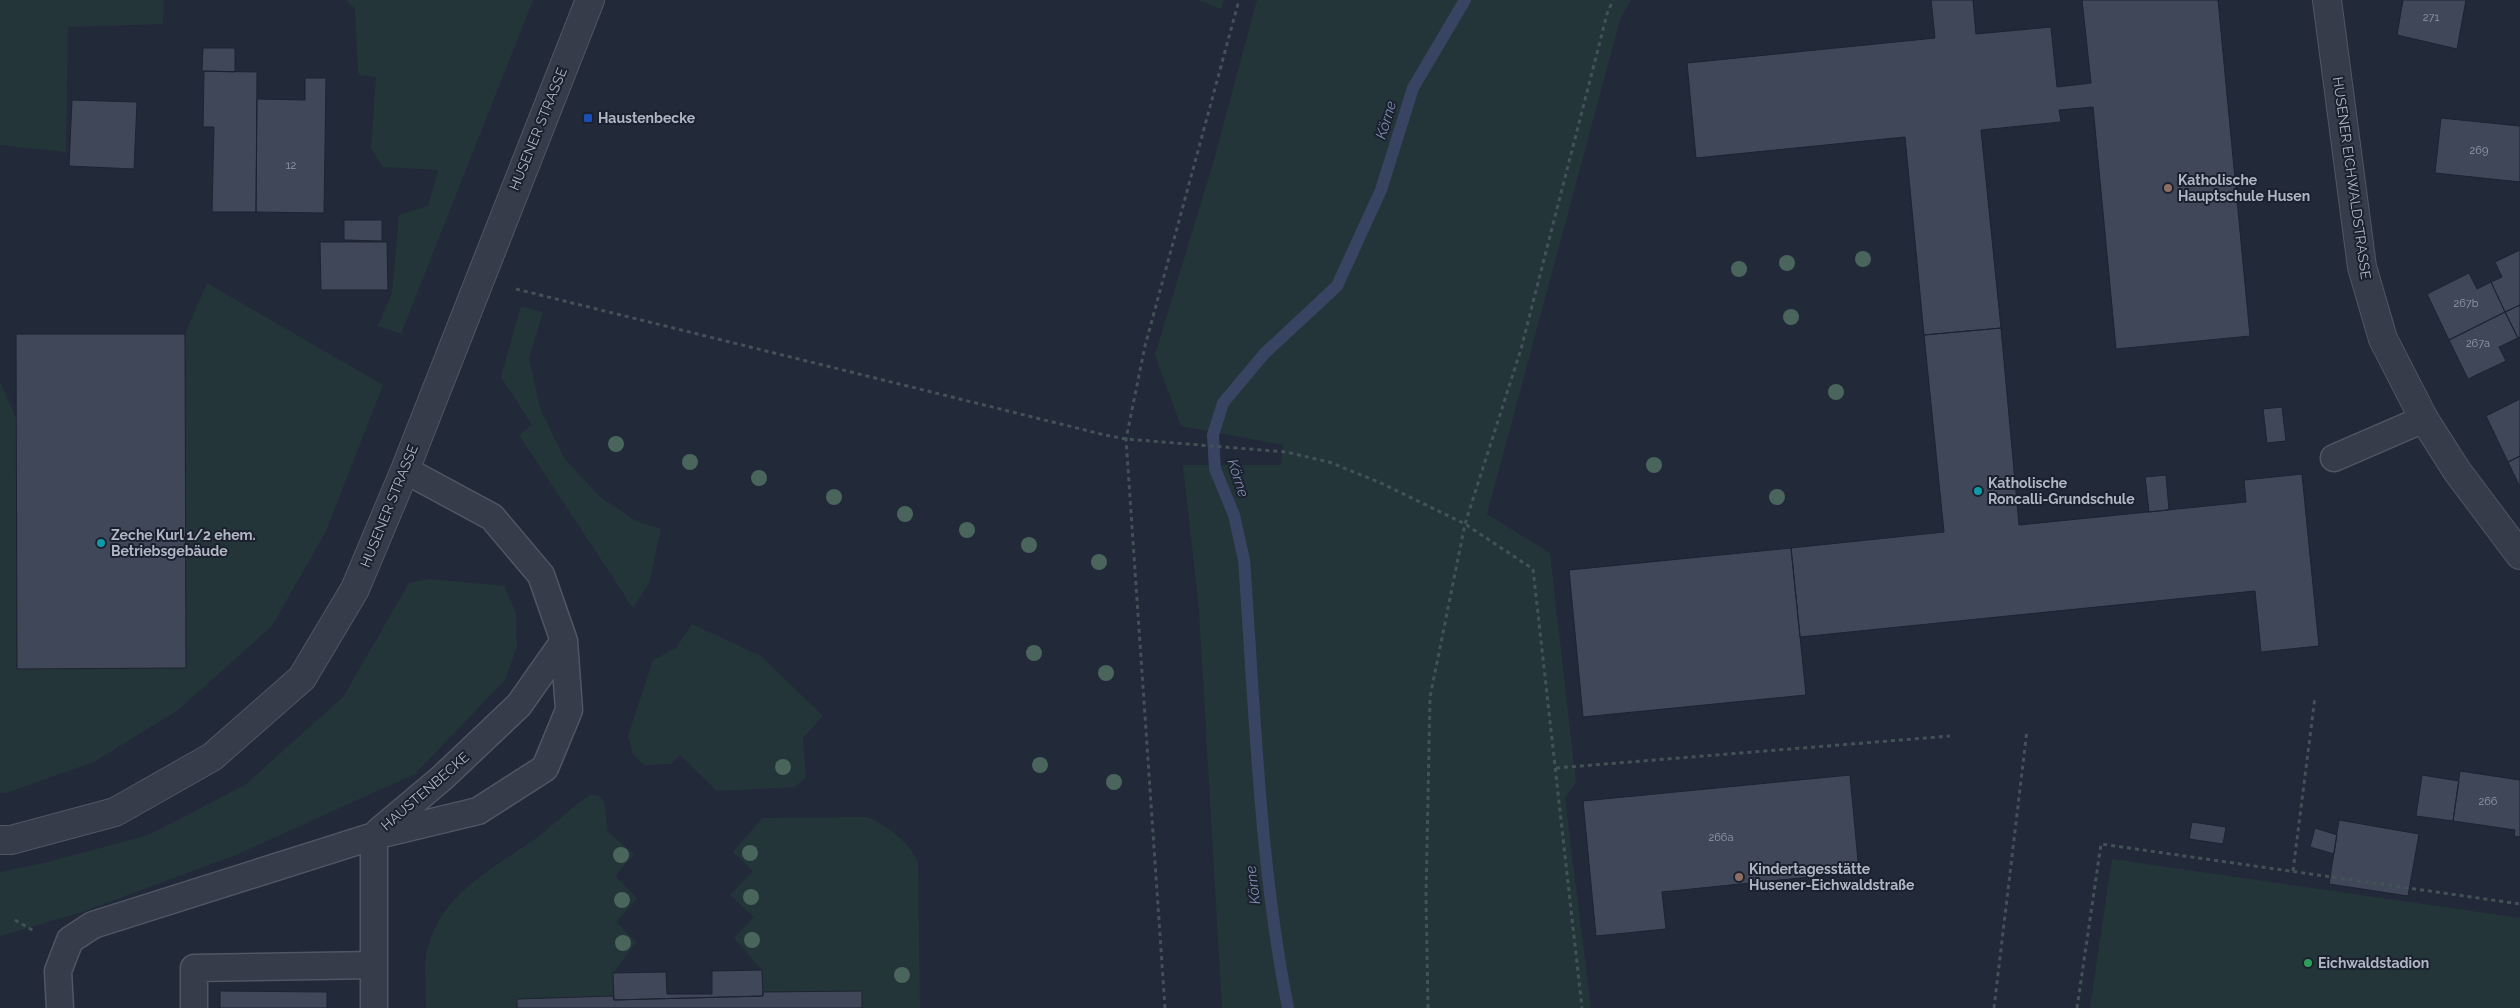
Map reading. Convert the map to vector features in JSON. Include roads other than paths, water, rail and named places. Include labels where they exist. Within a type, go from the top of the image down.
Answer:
[{"type":"street","name":"HUSENER STRASSE","points":[[0,840],[11,840],[115,812],[212,757],[302,678],[355,589],[590,0]]},
{"type":"street","name":"HUSENER EICHWALDSTRASSE","points":[[2327,0],[2362,267],[2383,339],[2424,419],[2457,471],[2520,554]]},
{"type":"lane","points":[[2334,458],[2424,419]]},
{"type":"lane","name":"HAUSTENBECKE","points":[[374,836],[478,811],[545,768],[569,710],[564,641],[541,575],[492,517],[404,470]]},
{"type":"lane","name":"HAUSTENBECKE","points":[[374,836],[442,778],[519,705],[564,641]]},
{"type":"lane","points":[[60,1008],[58,971],[70,940],[93,925],[374,836],[374,1008]]},
{"type":"lane","points":[[194,1008],[194,968],[374,965]]},
{"type":"waterway","name":"Körne","points":[[1288,1008],[1278,953],[1264,841],[1244,560],[1234,515],[1215,469],[1213,435],[1223,403],[1264,354],[1337,286],[1381,190],[1413,88],[1465,0]]},
{"type":"place","name":"Haustenbecke","points":[[588,118]]},
{"type":"place","name":"Katholische Hauptschule Husen","points":[[2168,188]]},
{"type":"place","name":"Katholische Roncalli-Grundschule","points":[[1978,491]]},
{"type":"place","name":"Zeche Kurl 1/2 ehem. Betriebsgebäude","points":[[101,543]]},
{"type":"place","name":"Kindertagesstätte Husener-Eichwaldstraße","points":[[1739,877]]},
{"type":"place","name":"Eichwaldstadion","points":[[2308,963]]}]
